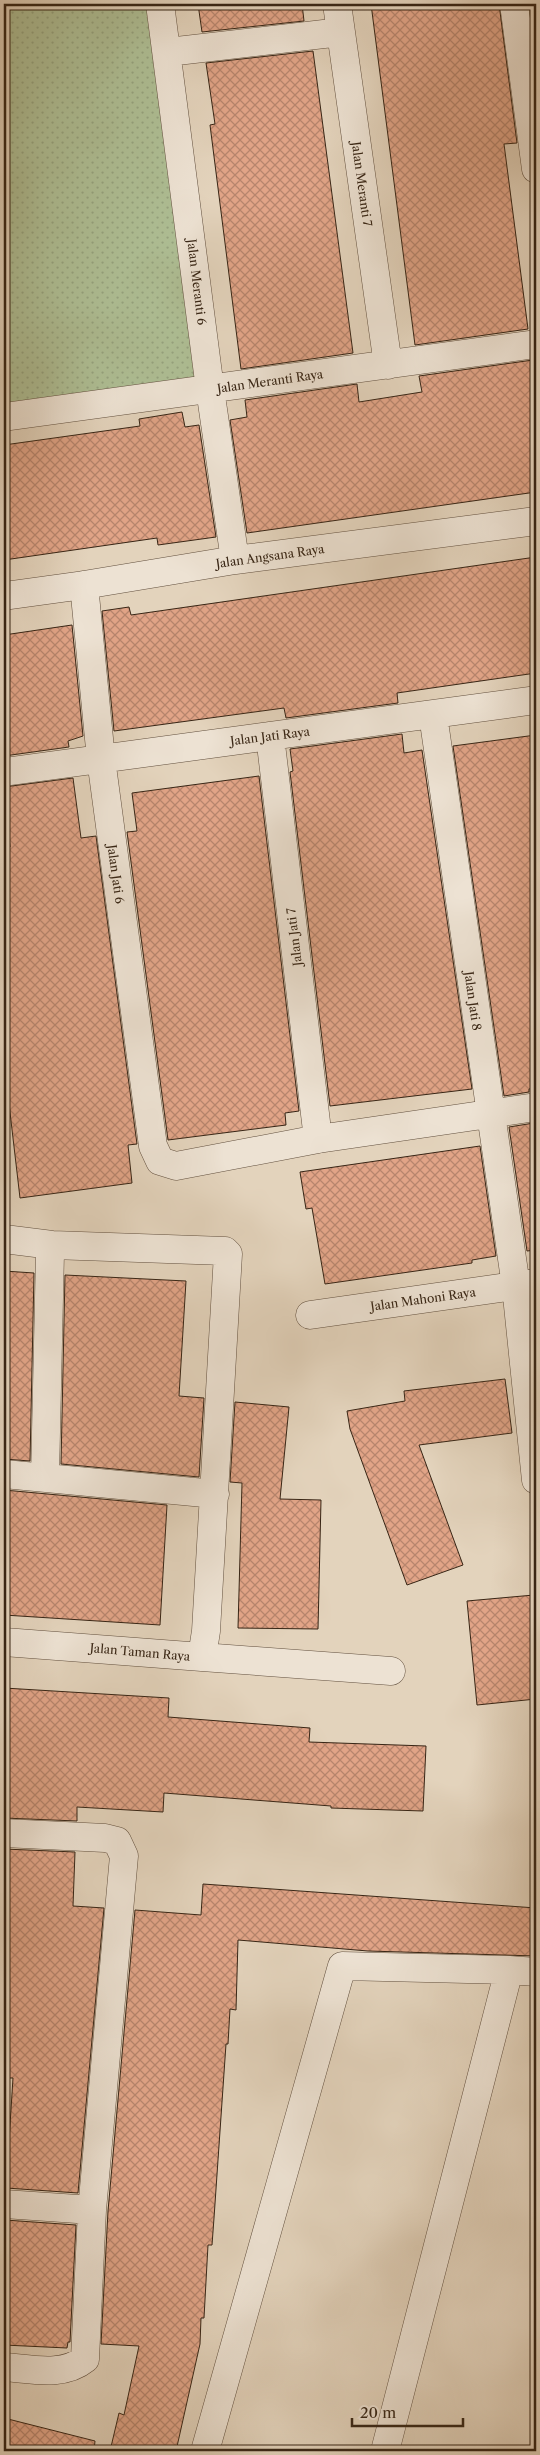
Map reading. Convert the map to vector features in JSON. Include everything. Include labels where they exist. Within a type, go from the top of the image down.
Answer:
[{"type":"street","name":"Jalan Meranti 6","points":[[160,4],[168,52],[210,388],[235,560]]},
{"type":"street","name":"Jalan Meranti 7","points":[[337,4],[388,365]]},
{"type":"street","points":[[514,4],[536,168]]},
{"type":"street","points":[[168,52],[341,32]]},
{"type":"street","name":"Jalan Meranti Raya","points":[[4,417],[536,344]]},
{"type":"street","name":"Jalan Angsana Raya","points":[[4,596],[235,560],[536,521]]},
{"type":"street","name":"Jalan Jati 6","points":[[84,585],[101,759],[153,1146],[160,1161],[176,1166],[318,1139]]},
{"type":"street","name":"Jalan Jati Raya","points":[[4,772],[536,700]]},
{"type":"street","name":"Jalan Jati 8","points":[[432,715],[490,1114],[526,1285],[536,1480]]},
{"type":"street","name":"Jalan Jati 7","points":[[270,736],[318,1139]]},
{"type":"street","points":[[318,1139],[536,1107]]},
{"type":"street","points":[[4,1239],[52,1246],[50,1253],[45,1477]]},
{"type":"street","name":"Jalan Taman Raya","points":[[4,1642],[202,1657],[206,1631],[228,1254],[225,1250],[52,1246]]},
{"type":"street","name":"Jalan Mahoni Raya","points":[[310,1316],[526,1285]]},
{"type":"street","points":[[4,1474],[214,1494]]},
{"type":"street","points":[[202,1657],[391,1671]]},
{"type":"street","points":[[4,1833],[105,1838],[116,1841],[124,1856],[92,2210],[86,2358],[76,2366],[63,2371],[4,2367]]},
{"type":"street","points":[[205,2451],[342,1966],[536,1972]]},
{"type":"street","points":[[385,2451],[509,1970]]},
{"type":"street","points":[[4,2204],[92,2210]]},
{"type":"green space","points":[[4,4],[160,4],[210,389],[4,417]]},
{"type":"building","points":[[198,4],[302,4],[304,21],[202,32]]},
{"type":"building","points":[[371,4],[499,4],[517,143],[504,144],[528,329],[415,345]]},
{"type":"building","points":[[530,4],[536,4],[536,53]]},
{"type":"building","points":[[313,51],[353,353],[241,369],[210,125],[215,124],[206,63]]},
{"type":"building","points":[[533,360],[536,382],[536,492],[247,533],[230,420],[247,417],[245,400],[357,384],[359,402],[422,392],[419,376]]},
{"type":"building","points":[[182,412],[185,427],[199,425],[216,537],[158,545],[157,538],[4,560],[4,445],[140,426],[139,419]]},
{"type":"building","points":[[536,557],[536,673],[397,693],[398,703],[286,718],[284,708],[114,731],[102,611],[129,607],[131,615]]},
{"type":"building","points":[[72,625],[83,736],[68,741],[69,747],[4,756],[4,635]]},
{"type":"building","points":[[402,734],[404,753],[422,750],[472,1089],[330,1106],[290,772],[293,771],[290,749]]},
{"type":"building","points":[[536,735],[536,1088],[529,1089],[529,1092],[504,1096],[453,746]]},
{"type":"building","points":[[259,776],[299,1111],[285,1113],[286,1125],[168,1140],[127,832],[137,831],[132,793]]},
{"type":"building","points":[[73,778],[81,838],[96,836],[137,1144],[128,1145],[132,1183],[20,1198],[4,1061],[4,847],[10,847],[4,787]]},
{"type":"building","points":[[534,1123],[536,1138],[536,1250],[527,1251],[509,1127]]},
{"type":"building","points":[[480,1146],[496,1256],[472,1260],[472,1263],[325,1284],[312,1208],[306,1209],[300,1172]]},
{"type":"building","points":[[4,1271],[34,1273],[30,1461],[4,1459]]},
{"type":"building","points":[[65,1275],[186,1281],[179,1396],[204,1398],[199,1477],[61,1464]]},
{"type":"building","points":[[505,1379],[512,1433],[419,1445],[463,1565],[407,1585],[350,1429],[347,1411],[405,1401],[404,1391]]},
{"type":"building","points":[[235,1402],[289,1407],[280,1499],[321,1500],[318,1629],[238,1628],[242,1483],[230,1482]]},
{"type":"building","points":[[4,1490],[167,1505],[160,1625],[4,1615],[8,1549],[4,1549]]},
{"type":"building","points":[[534,1595],[536,1699],[477,1705],[467,1601]]},
{"type":"building","points":[[4,1688],[169,1698],[168,1717],[310,1728],[309,1742],[426,1746],[423,1811],[331,1808],[331,1806],[164,1793],[163,1812],[77,1807],[77,1821],[4,1818]]},
{"type":"building","points":[[4,1849],[75,1852],[73,1906],[104,1908],[78,2193],[6,2188],[13,2078],[4,2078]]},
{"type":"building","points":[[203,1884],[536,1908],[536,1956],[368,1951],[238,1940],[236,2010],[230,2009],[228,2044],[226,2044],[212,2245],[208,2245],[204,2318],[201,2318],[200,2344],[176,2451],[110,2451],[119,2413],[124,2415],[139,2346],[101,2344],[108,2211],[135,1910],[201,1915]]},
{"type":"building","points":[[5,2220],[76,2225],[70,2342],[68,2342],[67,2348],[4,2345]]},
{"type":"building","points":[[4,2418],[95,2441],[94,2451],[4,2451]]}]
